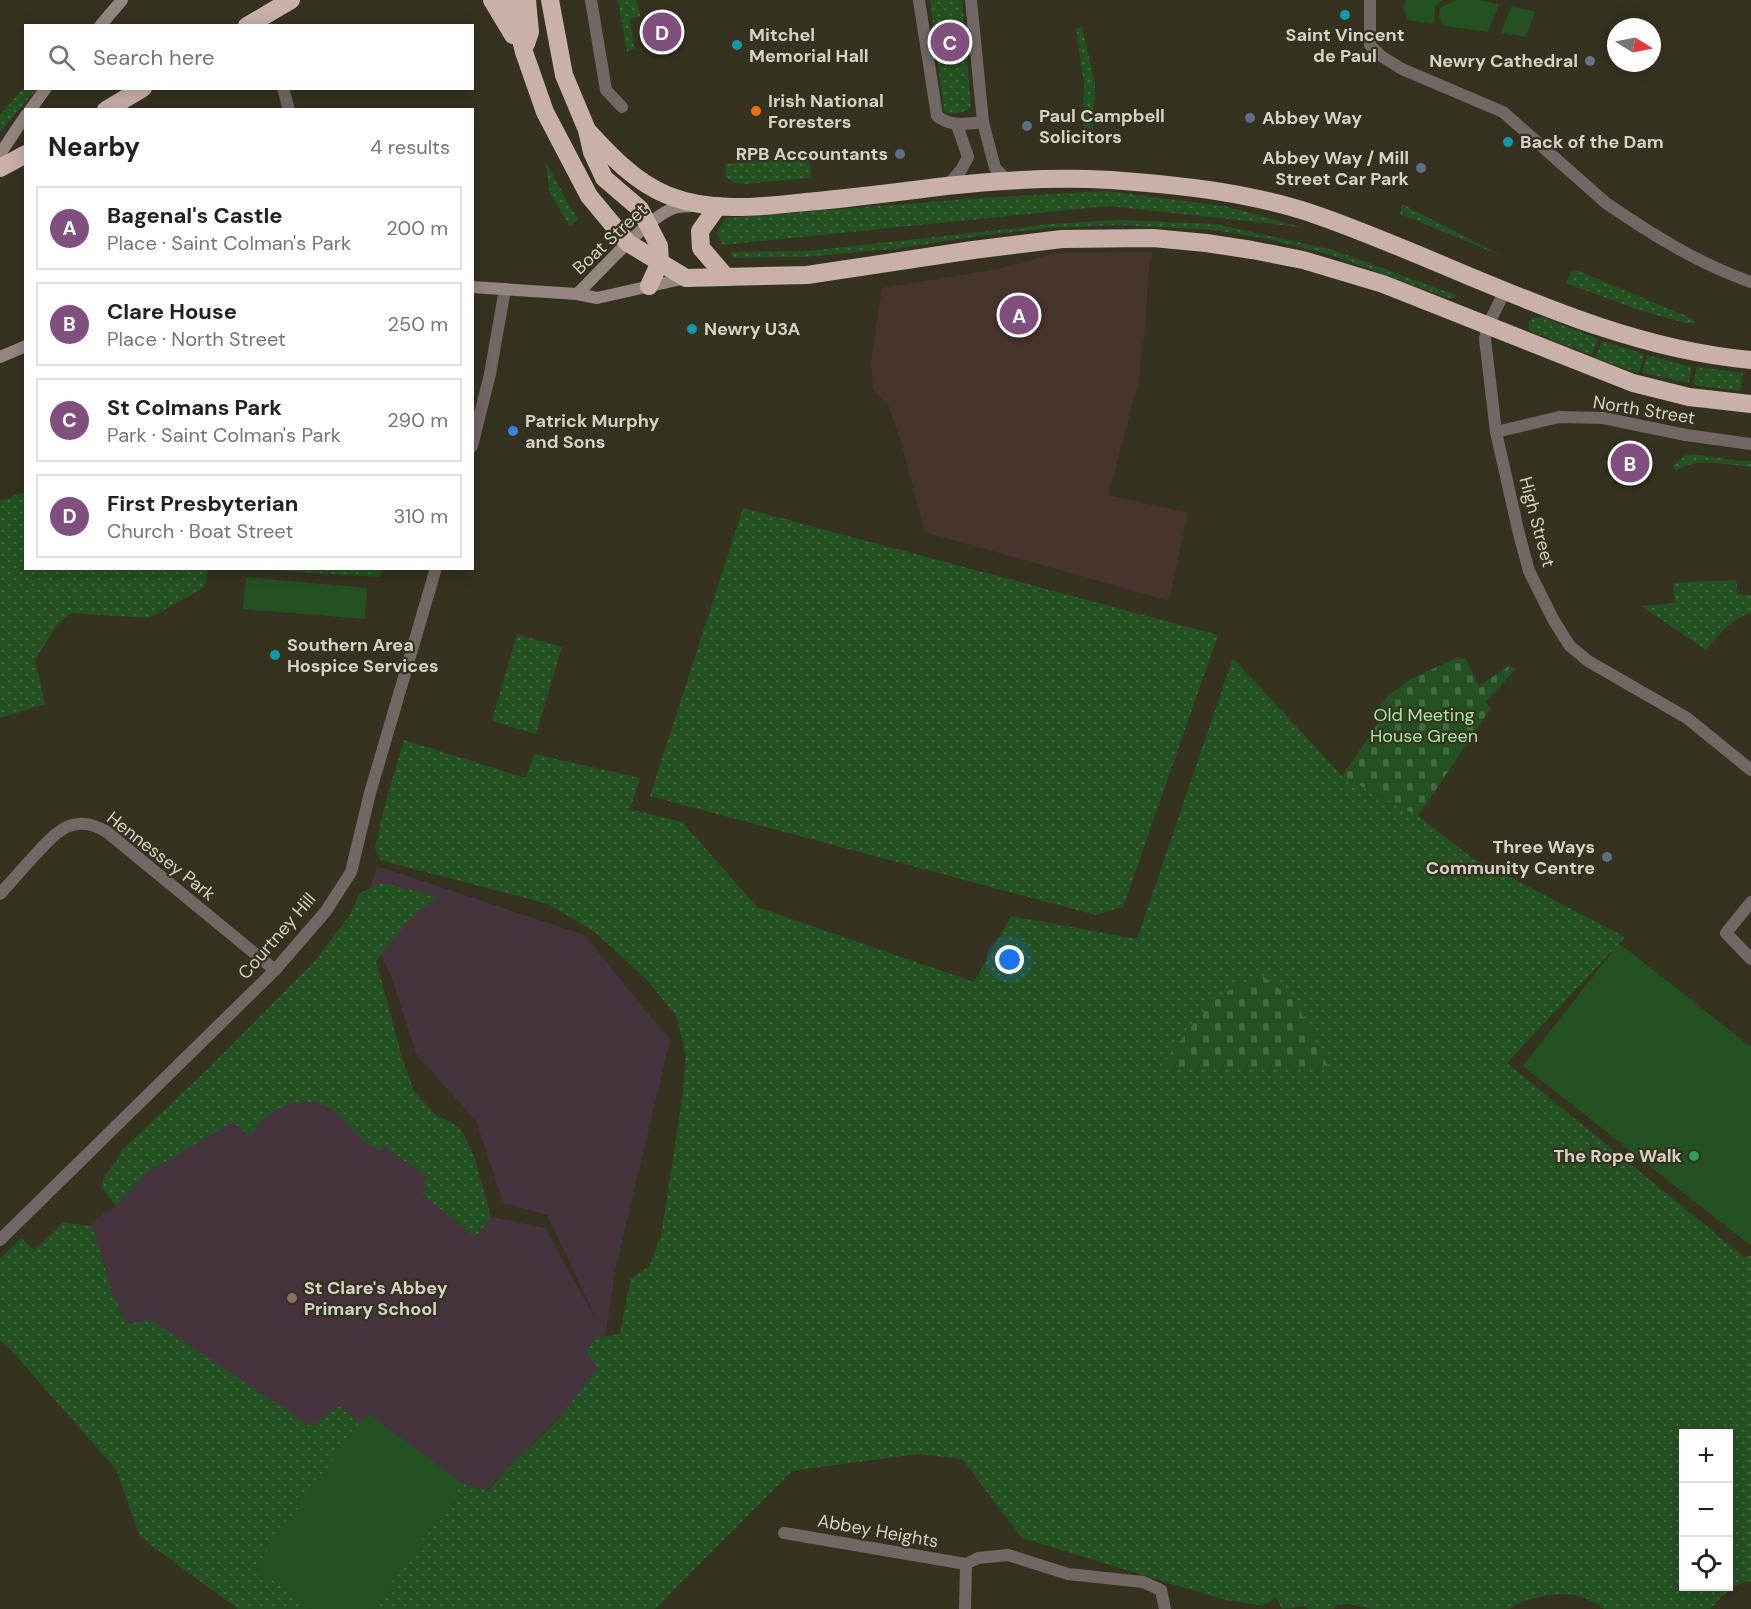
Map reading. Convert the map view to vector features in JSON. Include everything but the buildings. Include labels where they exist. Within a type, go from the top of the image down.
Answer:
[{"type":"highway","points":[[266,20],[291,0]]},
{"type":"highway","points":[[492,0],[524,51]]},
{"type":"highway","points":[[511,0],[524,51],[545,112],[589,196],[628,243],[686,278],[807,275],[1062,239],[1153,238],[1252,250],[1303,260],[1383,284],[1633,383],[1689,397],[1748,404]]},
{"type":"highway","points":[[524,51],[530,32],[528,0]]},
{"type":"highway","points":[[550,0],[564,75],[587,130],[592,152],[604,178],[640,210],[659,246],[660,262],[650,286]]},
{"type":"highway","points":[[109,108],[140,90]]},
{"type":"highway","points":[[587,130],[617,163],[655,189],[699,205],[746,208],[1007,180],[1064,179],[1135,183],[1228,194],[1319,216],[1505,291],[1644,341],[1728,358],[1751,360]]},
{"type":"highway","points":[[0,168],[24,155]]},
{"type":"highway","points":[[718,206],[700,231],[701,248],[726,277]]},
{"type":"street","points":[[102,24],[122,0]]},
{"type":"street","points":[[591,0],[606,90],[622,107]]},
{"type":"street","points":[[919,0],[937,116],[945,122],[957,125],[983,122]]},
{"type":"street","points":[[971,0],[983,122],[995,168],[1007,180]]},
{"type":"street","points":[[1370,0],[1370,45],[1381,56],[1402,69],[1503,112],[1606,203],[1623,215],[1692,256],[1751,282]]},
{"type":"street","points":[[31,108],[45,90]]},
{"type":"street","points":[[284,90],[288,108]]},
{"type":"street","points":[[0,154],[24,118]]},
{"type":"street","points":[[947,186],[962,170],[968,157],[957,125]]},
{"type":"street","name":"Boat Street","points":[[474,287],[578,294],[649,225],[673,208],[699,205]]},
{"type":"street","points":[[578,294],[597,298],[686,278]]},
{"type":"street","points":[[474,438],[490,374],[505,290]]},
{"type":"street","name":"High Street","points":[[1505,291],[1487,327],[1485,339],[1496,432],[1529,571],[1554,621],[1570,646],[1587,661],[1687,718],[1750,767]]},
{"type":"street","points":[[0,357],[24,347]]},
{"type":"street","name":"North Street","points":[[1496,432],[1559,417],[1603,418],[1686,435],[1751,444]]},
{"type":"street","name":"Courtney Hill","points":[[0,1240],[275,970],[326,911],[351,872],[370,793],[435,570]]},
{"type":"street","name":"Hennessey Park","points":[[0,894],[63,828],[78,823],[96,825],[275,970]]},
{"type":"street","points":[[1751,902],[1726,933],[1751,958]]},
{"type":"street","name":"Abbey Heights","points":[[784,1533],[966,1564],[978,1558],[1008,1555],[1068,1574],[1143,1582],[1161,1590],[1166,1605],[1165,1609]]},
{"type":"street","points":[[965,1609],[966,1564]]},
{"type":"shaded area","points":[[1152,252],[1138,384],[1108,495],[1188,513],[1169,601],[925,532],[901,442],[888,405],[873,389],[871,362],[882,288],[998,269],[1055,253]]},
{"type":"shaded area","name":"St Clare's Abbey Primary School","points":[[377,866],[584,935],[670,1040],[615,1271],[598,1368],[557,1421],[505,1470],[383,1609],[238,1609],[140,1537],[116,1469],[0,1340],[0,1259],[21,1238],[34,1250],[63,1223],[92,1226],[98,1218],[116,1206],[102,1188],[104,1175],[120,1158],[120,1152],[210,1067],[313,963],[348,918],[414,1091],[435,1114],[460,1128],[474,1156],[491,1217],[545,1228],[599,1325],[547,1215],[503,1203],[476,1121],[416,1054],[391,975],[361,916]]},
{"type":"green space","points":[[618,0],[637,0],[640,16],[630,19],[634,49],[627,52]]},
{"type":"green space","points":[[930,0],[962,0],[971,107],[954,114],[944,111]]},
{"type":"green space","points":[[1405,0],[1443,0],[1435,6],[1434,24],[1408,20],[1404,8]]},
{"type":"green space","points":[[1455,0],[1477,0],[1499,4],[1488,32],[1444,26],[1439,17],[1440,8]]},
{"type":"green space","points":[[1511,7],[1535,11],[1526,37],[1501,33]]},
{"type":"green space","points":[[1082,27],[1095,83],[1093,129],[1083,127],[1084,83],[1076,28]]},
{"type":"green space","points":[[24,87],[24,90],[36,90],[0,132],[0,115]]},
{"type":"green space","points":[[809,157],[811,178],[743,184],[733,182],[726,177],[725,164]]},
{"type":"green space","points":[[546,163],[578,220],[570,226],[550,193]]},
{"type":"green space","points":[[1107,191],[1224,206],[1301,227],[1108,206],[723,245],[716,233],[726,218],[981,198]]},
{"type":"green space","points":[[1402,204],[1502,256],[1400,214]]},
{"type":"green space","points":[[1116,220],[1215,224],[1333,250],[1458,296],[1451,299],[1331,255],[1268,239],[1213,230],[1119,225],[1050,228],[893,249],[803,257],[734,258],[729,252],[808,251],[1051,224]]},
{"type":"green space","points":[[1578,271],[1691,318],[1695,323],[1685,323],[1636,309],[1566,283],[1571,272]]},
{"type":"green space","points":[[1543,317],[1598,339],[1592,355],[1530,331],[1528,323],[1532,318]]},
{"type":"green space","points":[[1602,341],[1644,354],[1639,373],[1595,358]]},
{"type":"green space","points":[[1647,355],[1692,367],[1689,383],[1642,373]]},
{"type":"green space","points":[[1697,367],[1743,373],[1740,391],[1693,385]]},
{"type":"green space","points":[[1693,454],[1751,461],[1751,467],[1702,463],[1684,466],[1676,471],[1673,465],[1684,456]]},
{"type":"green space","points":[[24,492],[24,570],[208,570],[205,587],[149,618],[71,613],[57,625],[35,660],[45,704],[0,718],[0,501]]},
{"type":"green space","points":[[743,508],[1218,635],[1123,907],[1096,915],[650,796]]},
{"type":"green space","points":[[269,570],[381,570],[380,577]]},
{"type":"green space","points":[[246,577],[367,588],[365,619],[243,609]]},
{"type":"green space","points":[[1736,580],[1738,594],[1751,595],[1751,613],[1733,622],[1706,650],[1641,606],[1675,603],[1673,583]]},
{"type":"green space","points":[[517,634],[562,647],[536,734],[492,721]]},
{"type":"green space","name":"Old Meeting House Green","points":[[1458,657],[1466,659],[1479,686],[1509,666],[1516,669],[1485,702],[1491,708],[1418,816],[1342,776],[1379,722],[1372,717],[1389,695],[1411,679]]},
{"type":"green space","points":[[1233,658],[1342,776],[1418,816],[1471,857],[1625,937],[1507,1063],[1744,1257],[1751,1256],[1751,1581],[1733,1587],[1733,1429],[1679,1429],[1679,1591],[1729,1591],[1710,1609],[1604,1609],[1592,1601],[1569,1594],[1520,1602],[1510,1609],[1371,1609],[1349,1604],[1337,1605],[1334,1609],[1309,1609],[1305,1606],[1282,1609],[1276,1597],[1264,1606],[1225,1600],[1022,1538],[962,1459],[917,1454],[792,1471],[655,1609],[372,1609],[463,1484],[488,1491],[505,1470],[557,1421],[598,1368],[586,1351],[596,1338],[620,1334],[631,1278],[649,1267],[661,1236],[682,1100],[686,1055],[676,1016],[646,979],[596,933],[548,904],[380,860],[375,848],[404,740],[526,778],[534,754],[640,778],[630,809],[682,822],[757,907],[974,982],[1011,916],[1137,939]]},
{"type":"green space","points":[[382,883],[438,896],[408,921],[376,961],[403,1061],[414,1091],[435,1114],[460,1128],[474,1156],[491,1217],[475,1237],[422,1194],[427,1188],[423,1185],[427,1177],[384,1146],[378,1151],[366,1143],[335,1111],[314,1102],[296,1103],[279,1108],[263,1120],[250,1136],[233,1122],[146,1173],[116,1206],[102,1188],[106,1175],[117,1161],[120,1152],[210,1067],[313,963],[348,918],[360,893]]},
{"type":"green space","name":"The Rope Walk","points":[[1619,943],[1751,1047],[1751,1246],[1523,1066]]},
{"type":"green space","points":[[1260,974],[1294,1000],[1328,1066],[1158,1070],[1212,1000]]},
{"type":"green space","points":[[63,1223],[92,1226],[112,1292],[126,1324],[151,1320],[310,1426],[340,1406],[360,1424],[255,1567],[312,1609],[238,1609],[140,1537],[116,1469],[0,1340],[0,1259],[21,1238],[34,1250]]},
{"type":"green space","points":[[368,1414],[463,1484],[372,1609],[312,1609],[255,1567]]},
{"type":"place","name":"Saint Vincent de Paul","points":[[1345,15]]},
{"type":"place","name":"First Presbyterian","points":[[662,32]]},
{"type":"place","name":"St Colmans Park","points":[[950,42]]},
{"type":"place","name":"Mitchel Memorial Hall","points":[[737,45]]},
{"type":"place","name":"Newry Cathedral","points":[[1590,61]]},
{"type":"place","name":"Irish National Foresters","points":[[756,111]]},
{"type":"place","name":"Abbey Way","points":[[1250,118]]},
{"type":"place","name":"Paul Campbell Solicitors","points":[[1027,126]]},
{"type":"place","name":"Back of the Dam","points":[[1508,142]]},
{"type":"place","name":"RPB Accountants","points":[[900,154]]},
{"type":"place","name":"Abbey Way / Mill Street Car Park","points":[[1421,168]]},
{"type":"place","name":"Bagenal's Castle","points":[[1019,315]]},
{"type":"place","name":"Newry U3A","points":[[692,329]]},
{"type":"place","name":"Patrick Murphy and Sons","points":[[513,431]]},
{"type":"place","name":"Clare House","points":[[1630,463]]},
{"type":"place","name":"Southern Area Hospice Services","points":[[275,655]]},
{"type":"place","name":"Three Ways Community Centre","points":[[1607,857]]},
{"type":"place","name":"The Rope Walk","points":[[1694,1156]]},
{"type":"place","name":"St Clare's Abbey Primary School","points":[[292,1298]]}]
